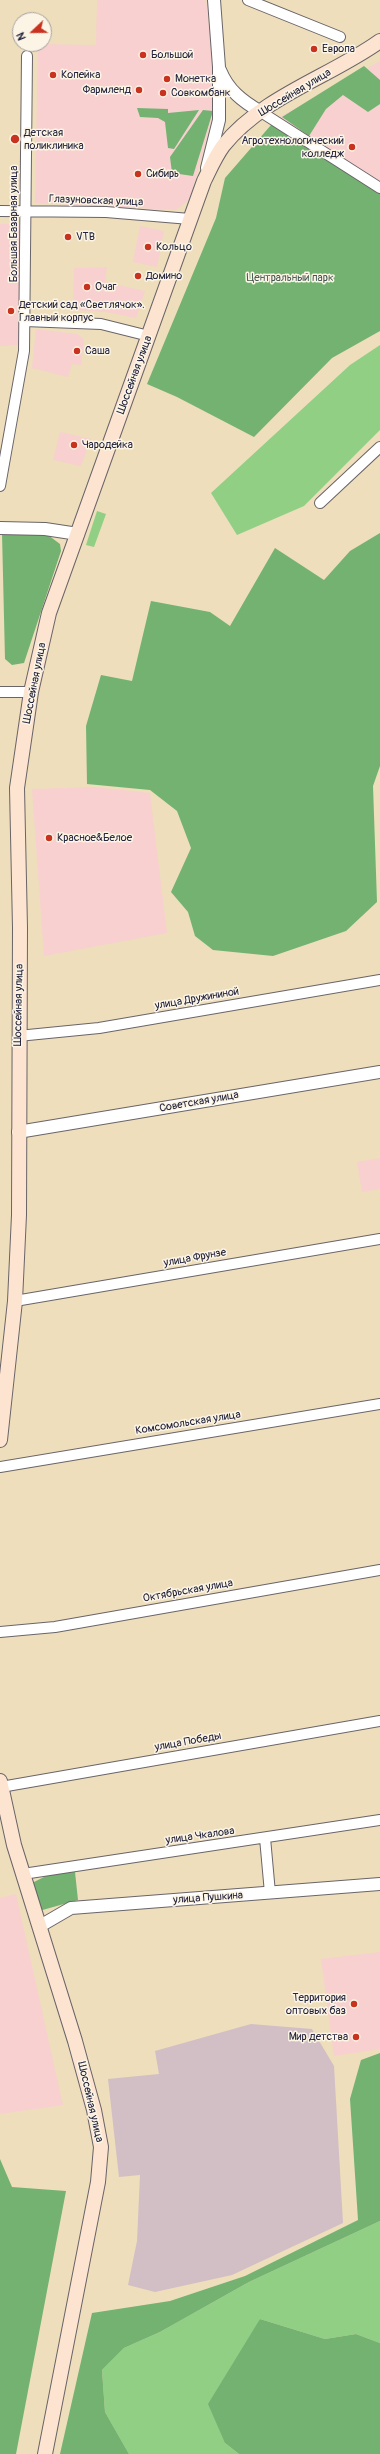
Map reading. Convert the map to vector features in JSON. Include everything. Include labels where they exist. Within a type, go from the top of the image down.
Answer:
[{"type":"main road","name":"Шоссейная улица","points":[[0,1440],[15,1301],[19,1215],[18,1036],[20,928],[17,788],[31,692],[49,613],[204,181],[223,146],[261,112],[380,41]]},
{"type":"main road","name":"Шоссейная улица","points":[[0,1781],[0,1787],[14,1845],[79,2056],[94,2110],[101,2148],[98,2182],[45,2454]]},
{"type":"street","points":[[204,181],[219,120],[219,66],[214,0]]},
{"type":"street","points":[[248,0],[340,37]]},
{"type":"street","name":"Большая Базарная улица","points":[[0,486],[24,351],[27,56]]},
{"type":"street","points":[[219,66],[232,90],[244,103],[261,112],[380,188]]},
{"type":"street","name":"Глазуновская улица","points":[[0,210],[106,212],[190,219]]},
{"type":"street","points":[[25,321],[101,324],[149,336]]},
{"type":"street","points":[[320,503],[380,447]]},
{"type":"street","points":[[0,528],[45,529],[78,534]]},
{"type":"street","points":[[0,692],[31,692]]},
{"type":"street","name":"улица Дружининой","points":[[18,1036],[99,1028],[380,980]]},
{"type":"street","name":"Советская улица","points":[[18,1132],[380,1072]]},
{"type":"street","name":"улица Фрунзе","points":[[15,1301],[380,1239]]},
{"type":"street","name":"Комсомольская улица","points":[[0,1467],[380,1404]]},
{"type":"street","name":"Октябрьская улица","points":[[0,1632],[55,1627],[380,1570]]},
{"type":"street","name":"улица Победы","points":[[0,1787],[380,1721]]},
{"type":"street","name":"улица Чкалова","points":[[23,1874],[380,1820]]},
{"type":"street","points":[[265,1838],[270,1893]]},
{"type":"street","name":"улица Пушкина","points":[[40,1926],[71,1908],[380,1884]]},
{"type":"shaded area","points":[[97,0],[206,0],[213,62],[214,111],[190,199],[176,210],[35,203],[38,52],[52,52],[52,44],[96,45]]},
{"type":"shaded area","name":"Агротехнологический колледж","points":[[380,61],[380,183],[278,118]]},
{"type":"shaded area","name":"Детский сад «Светлячок». Главный корпус","points":[[0,224],[23,224],[21,345],[0,346]]},
{"type":"shaded area","name":"Кольцо","points":[[140,226],[164,231],[157,267],[133,262]]},
{"type":"shaded area","points":[[107,267],[105,282],[145,291],[136,318],[106,312],[73,310],[74,268]]},
{"type":"shaded area","points":[[36,329],[77,334],[84,339],[81,365],[72,364],[68,377],[32,368]]},
{"type":"shaded area","points":[[60,432],[91,439],[81,466],[53,460]]},
{"type":"shaded area","points":[[93,787],[150,793],[167,933],[44,956],[32,789]]},
{"type":"shaded area","points":[[380,1158],[380,1189],[362,1192],[357,1162]]},
{"type":"shaded area","points":[[16,1894],[63,2105],[0,2114],[0,1898]]},
{"type":"shaded area","name":"Территория оптовых баз","points":[[380,1952],[380,2049],[334,2056],[321,1959]]},
{"type":"shaded area","points":[[251,2024],[312,2029],[334,2066],[343,2223],[232,2275],[155,2292],[128,2285],[137,2241],[140,2175],[119,2177],[108,2079],[159,2074],[155,2051]]},
{"type":"green space","points":[[364,66],[380,80],[380,104],[368,112],[343,95],[326,109],[309,136],[282,117]]},
{"type":"green space","points":[[137,108],[168,109],[168,113],[199,110],[174,149],[168,148],[165,122],[158,118],[140,117]]},
{"type":"green space","points":[[203,110],[213,111],[193,176],[172,173],[170,157]]},
{"type":"green space","name":"Центральный парк","points":[[271,125],[276,125],[380,193],[380,331],[332,358],[254,437],[177,397],[147,384],[216,218],[225,178]]},
{"type":"green space","points":[[380,345],[380,430],[304,506],[237,535],[211,493],[350,365]]},
{"type":"green space","points":[[97,511],[106,514],[94,547],[86,545]]},
{"type":"green space","points":[[2,533],[48,535],[60,544],[61,551],[24,663],[12,665],[5,659]]},
{"type":"green space","points":[[380,533],[380,766],[373,786],[377,902],[346,931],[273,956],[213,950],[195,936],[188,912],[171,892],[191,848],[177,811],[150,790],[87,784],[86,726],[101,675],[132,681],[151,601],[210,612],[230,626],[275,548],[324,580],[350,551]]},
{"type":"green space","points":[[75,1872],[78,1900],[39,1911],[32,1883],[52,1873]]},
{"type":"green space","points":[[380,2053],[380,2221],[249,2282],[160,2332],[124,2348],[102,2370],[105,2412],[129,2454],[60,2454],[92,2313],[170,2301],[245,2276],[358,2220],[350,2099],[361,2060]]},
{"type":"green space","points":[[0,2159],[12,2187],[66,2191],[16,2454],[0,2454]]},
{"type":"green space","points":[[380,2221],[380,2343],[356,2334],[325,2339],[260,2319],[225,2443],[239,2454],[129,2454],[105,2412],[102,2370],[124,2348],[160,2332],[249,2282]]},
{"type":"green space","points":[[260,2319],[325,2339],[356,2334],[380,2343],[380,2454],[239,2454],[225,2443],[208,2404]]},
{"type":"place","name":"Европа","points":[[314,49]]},
{"type":"place","name":"Большой","points":[[143,55]]},
{"type":"place","name":"Копейка","points":[[53,75]]},
{"type":"place","name":"Монетка","points":[[167,79]]},
{"type":"place","name":"Фармленд","points":[[139,90]]},
{"type":"place","name":"Совкомбанк","points":[[163,93]]},
{"type":"place","name":"Детская поликлиника","points":[[15,139]]},
{"type":"place","name":"Агротехнологический колледж","points":[[352,147]]},
{"type":"place","name":"Сибирь","points":[[138,174]]},
{"type":"place","name":"VTB","points":[[68,237]]},
{"type":"place","name":"Кольцо","points":[[148,247]]},
{"type":"place","name":"Домино","points":[[138,276]]},
{"type":"place","name":"Очаг","points":[[87,287]]},
{"type":"place","name":"Детский сад «Светлячок». Главный корпус","points":[[11,311]]},
{"type":"place","name":"Саша","points":[[77,351]]},
{"type":"place","name":"Чародейка","points":[[74,445]]},
{"type":"place","name":"Красное&Белое","points":[[49,838]]},
{"type":"place","name":"Территория оптовых баз","points":[[354,2004]]},
{"type":"place","name":"Мир детства","points":[[356,2037]]}]
